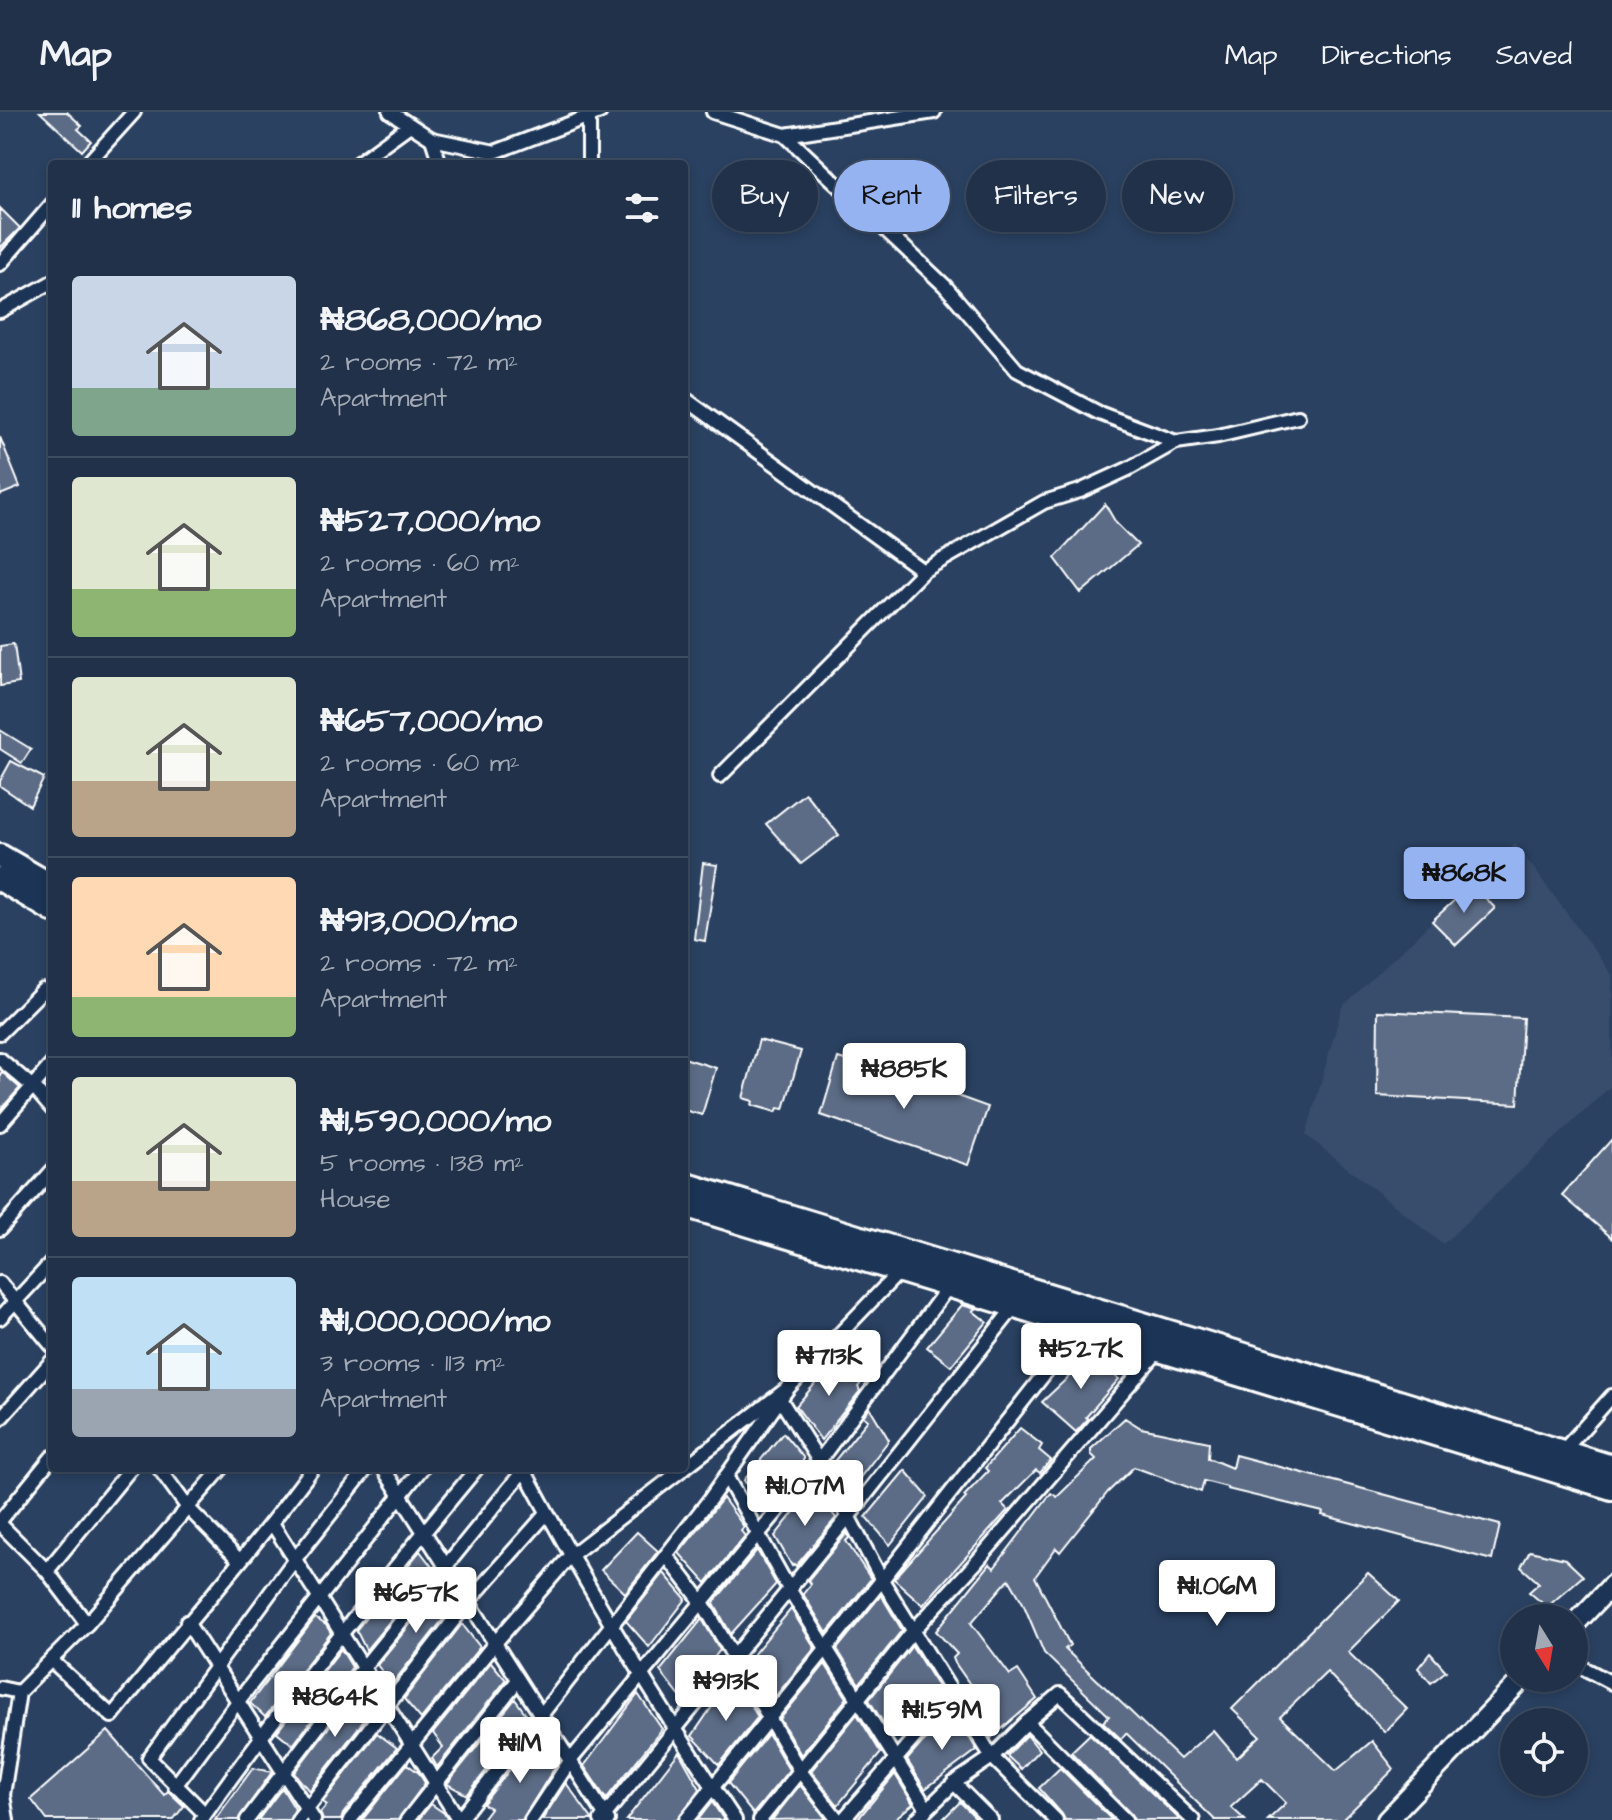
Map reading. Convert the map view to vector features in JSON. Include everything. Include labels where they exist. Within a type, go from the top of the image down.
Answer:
[{"type":"highway","points":[[0,856],[48,884]]},
{"type":"highway","points":[[0,879],[48,908]]},
{"type":"highway","points":[[688,1185],[1612,1467]]},
{"type":"highway","points":[[688,1206],[1612,1488]]},
{"type":"street","points":[[91,160],[134,112]]},
{"type":"street","points":[[390,112],[432,139],[495,152],[595,114],[589,160]]},
{"type":"street","points":[[713,112],[785,135],[945,286],[1017,370],[1099,413],[1176,442]]},
{"type":"street","points":[[785,135],[934,112]]},
{"type":"street","points":[[362,160],[410,125]]},
{"type":"street","points":[[432,139],[439,160]]},
{"type":"street","points":[[0,264],[48,209]]},
{"type":"street","points":[[0,311],[48,284]]},
{"type":"street","points":[[688,401],[923,571]]},
{"type":"street","points":[[720,776],[923,571],[1044,502],[1080,491],[1176,442],[1218,436],[1298,417]]},
{"type":"street","points":[[0,1033],[43,990]]},
{"type":"street","points":[[0,1059],[48,1104]]},
{"type":"street","points":[[0,1124],[48,1069]]},
{"type":"street","points":[[0,1229],[48,1175]]},
{"type":"street","points":[[0,1318],[48,1266]]},
{"type":"street","points":[[272,1523],[459,1820],[666,1555],[788,1388],[900,1271]]},
{"type":"street","points":[[0,1283],[48,1341]]},
{"type":"street","points":[[531,1820],[570,1761],[819,1461],[949,1286]]},
{"type":"street","points":[[385,1472],[605,1818],[1015,1306]]},
{"type":"street","points":[[686,1820],[882,1580],[1082,1326]]},
{"type":"street","points":[[760,1820],[913,1631],[974,1565],[1159,1350]]},
{"type":"street","points":[[0,1419],[48,1365]]},
{"type":"street","points":[[688,1465],[788,1388]]},
{"type":"street","points":[[1562,1452],[1612,1396]]},
{"type":"street","points":[[780,1399],[819,1461],[882,1580],[992,1757],[1056,1820]]},
{"type":"street","points":[[48,1462],[0,1522],[47,1571],[87,1624]]},
{"type":"street","points":[[47,1571],[128,1472]]},
{"type":"street","points":[[162,1472],[188,1508],[240,1561]]},
{"type":"street","points":[[7,1820],[1,1794],[19,1692],[87,1624],[219,1472]]},
{"type":"street","points":[[51,1660],[112,1716],[272,1523],[310,1472]]},
{"type":"street","points":[[364,1472],[295,1559],[149,1758],[203,1817],[261,1735],[341,1632],[474,1472]]},
{"type":"street","points":[[175,1786],[418,1472]]},
{"type":"street","points":[[247,1820],[363,1668],[521,1472]]},
{"type":"street","points":[[525,1472],[640,1676],[735,1820]]},
{"type":"street","points":[[350,1820],[570,1556],[679,1472]]},
{"type":"street","points":[[726,1476],[789,1589],[896,1759],[922,1817],[954,1783],[992,1757],[1060,1694],[1193,1820]]},
{"type":"street","points":[[298,1820],[468,1602],[547,1513]]},
{"type":"street","points":[[666,1555],[702,1602],[800,1771],[841,1820],[953,1693]]},
{"type":"street","points":[[1588,1610],[1612,1585]]},
{"type":"street","points":[[187,1622],[314,1820]]},
{"type":"street","points":[[1588,1670],[1612,1683]]},
{"type":"street","points":[[407,1820],[518,1680]]},
{"type":"street","points":[[0,1688],[19,1692]]},
{"type":"street","points":[[1387,1820],[1510,1692]]},
{"type":"street","points":[[1027,1722],[1125,1820]]},
{"type":"street","points":[[954,1783],[991,1820]]},
{"type":"shaded area","points":[[1515,843],[1612,975],[1612,1085],[1443,1244],[1306,1135],[1342,1007]]},
{"type":"building","points":[[40,112],[67,112],[82,126],[78,129],[91,141],[82,151]]},
{"type":"building","points":[[0,208],[20,228],[0,248]]},
{"type":"building","points":[[0,437],[20,487],[0,495]]},
{"type":"building","points":[[1105,504],[1116,523],[1138,545],[1081,593],[1055,558]]},
{"type":"building","points":[[14,644],[19,683],[0,686],[0,646]]},
{"type":"building","points":[[0,730],[31,749],[22,763],[0,749]]},
{"type":"building","points":[[11,761],[44,778],[30,806],[0,786]]},
{"type":"building","points":[[805,793],[839,835],[801,864],[766,824]]},
{"type":"building","points":[[703,863],[717,865],[705,941],[694,939]]},
{"type":"building","points":[[1472,884],[1495,908],[1456,945],[1432,921]]},
{"type":"building","points":[[1378,1011],[1523,1018],[1518,1104],[1377,1096]]},
{"type":"building","points":[[759,1040],[801,1051],[784,1109],[778,1108],[776,1112],[752,1105],[753,1101],[743,1098]]},
{"type":"building","points":[[838,1058],[988,1107],[968,1165],[821,1115]]},
{"type":"building","points":[[688,1059],[716,1068],[702,1115],[688,1111]]},
{"type":"building","points":[[2,1072],[20,1088],[0,1110],[0,1074]]},
{"type":"building","points":[[1612,1139],[1612,1238],[1562,1195]]},
{"type":"building","points":[[962,1305],[976,1309],[973,1311],[987,1322],[951,1366],[927,1347]]},
{"type":"building","points":[[1083,1349],[1119,1379],[1076,1432],[1042,1402],[1076,1370],[1070,1366]]},
{"type":"building","points":[[837,1358],[862,1382],[858,1387],[860,1391],[821,1440],[796,1406]]},
{"type":"building","points":[[870,1408],[889,1440],[852,1488],[832,1464],[868,1420],[863,1416]]},
{"type":"building","points":[[1125,1418],[1141,1428],[1209,1442],[1208,1458],[1232,1468],[1235,1455],[1500,1525],[1492,1560],[1204,1481],[1201,1492],[1134,1467],[1108,1492],[1060,1552],[1056,1548],[1035,1577],[1070,1645],[1065,1649],[1180,1759],[1213,1730],[1237,1758],[1260,1736],[1232,1709],[1368,1573],[1399,1601],[1348,1652],[1407,1709],[1385,1732],[1327,1672],[1280,1717],[1336,1771],[1372,1741],[1394,1769],[1342,1820],[1268,1820],[1286,1803],[1262,1779],[1231,1807],[1245,1820],[1215,1820],[1126,1733],[1121,1739],[1103,1722],[1109,1716],[1044,1653],[1009,1579],[971,1623],[1010,1675],[1018,1670],[1037,1699],[991,1738],[969,1703],[978,1696],[955,1663],[953,1658],[957,1654],[936,1631],[990,1564],[994,1568],[1051,1493],[1057,1497],[1096,1459],[1091,1449]]},
{"type":"building","points":[[1020,1428],[1042,1445],[1039,1450],[1051,1460],[1040,1473],[1036,1470],[1002,1504],[1008,1510],[923,1605],[894,1579],[966,1498],[964,1496],[988,1471],[985,1468]]},
{"type":"building","points":[[783,1433],[803,1457],[803,1462],[762,1512],[744,1480]]},
{"type":"building","points":[[905,1470],[928,1497],[890,1545],[866,1517]]},
{"type":"building","points":[[813,1488],[836,1518],[796,1566],[792,1566],[775,1536]]},
{"type":"building","points":[[723,1498],[744,1527],[741,1531],[745,1536],[706,1583],[679,1553]]},
{"type":"building","points":[[637,1532],[658,1551],[625,1593],[601,1570]]},
{"type":"building","points":[[847,1533],[849,1538],[846,1541],[871,1579],[827,1633],[803,1594],[811,1584],[808,1580]]},
{"type":"building","points":[[757,1550],[776,1584],[731,1634],[714,1604]]},
{"type":"building","points":[[420,1551],[433,1568],[414,1591],[400,1576]]},
{"type":"building","points":[[1530,1551],[1565,1559],[1583,1576],[1550,1604],[1543,1604],[1529,1592],[1539,1583],[1521,1567]]},
{"type":"building","points":[[664,1573],[686,1599],[649,1647],[626,1621]]},
{"type":"building","points":[[442,1585],[455,1604],[392,1684],[377,1665]]},
{"type":"building","points":[[881,1595],[902,1630],[859,1684],[837,1649]]},
{"type":"building","points":[[382,1598],[395,1615],[366,1650],[356,1630]]},
{"type":"building","points":[[791,1609],[815,1648],[771,1702],[747,1662]]},
{"type":"building","points":[[315,1618],[326,1625],[331,1633],[265,1717],[250,1703]]},
{"type":"building","points":[[702,1619],[720,1650],[682,1699],[660,1671]]},
{"type":"building","points":[[462,1624],[480,1647],[421,1719],[404,1699]]},
{"type":"building","points":[[912,1646],[938,1687],[893,1738],[869,1700]]},
{"type":"building","points":[[341,1649],[352,1667],[293,1745],[277,1732]]},
{"type":"building","points":[[1430,1653],[1446,1671],[1431,1683],[1418,1668]]},
{"type":"building","points":[[491,1662],[506,1680],[437,1767],[432,1758],[443,1747],[433,1733]]},
{"type":"building","points":[[825,1664],[847,1698],[801,1755],[780,1719]]},
{"type":"building","points":[[733,1676],[758,1717],[719,1765],[692,1736]]},
{"type":"building","points":[[359,1688],[376,1705],[309,1791],[294,1773]]},
{"type":"building","points":[[638,1694],[662,1729],[606,1799],[584,1766]]},
{"type":"building","points":[[515,1699],[528,1717],[467,1795],[447,1784]]},
{"type":"building","points":[[857,1714],[881,1753],[838,1805],[811,1771]]},
{"type":"building","points":[[955,1714],[977,1750],[925,1789],[907,1760]]},
{"type":"building","points":[[108,1731],[164,1795],[168,1791],[184,1806],[173,1820],[47,1820],[31,1799]]},
{"type":"building","points":[[377,1733],[397,1748],[341,1820],[323,1820],[320,1813],[327,1805],[323,1802]]},
{"type":"building","points":[[768,1734],[789,1770],[753,1814],[728,1783]]},
{"type":"building","points":[[1090,1734],[1179,1820],[1134,1820],[1071,1752]]},
{"type":"building","points":[[1027,1735],[1039,1750],[1021,1769],[1007,1756]]},
{"type":"building","points":[[535,1737],[549,1753],[547,1755],[555,1767],[522,1820],[481,1820],[490,1808],[483,1804]]},
{"type":"building","points":[[679,1752],[700,1789],[677,1820],[626,1820]]},
{"type":"building","points":[[407,1764],[419,1773],[425,1783],[398,1820],[362,1820]]},
{"type":"building","points":[[253,1768],[272,1772],[238,1820],[215,1820]]},
{"type":"building","points":[[1060,1768],[1112,1820],[1065,1820],[1039,1788]]},
{"type":"building","points":[[895,1774],[913,1804],[893,1820],[857,1820]]},
{"type":"building","points":[[566,1783],[592,1819],[592,1820],[542,1820]]},
{"type":"building","points":[[800,1785],[826,1819],[772,1820]]},
{"type":"building","points":[[282,1788],[295,1809],[289,1820],[258,1820]]},
{"type":"building","points":[[712,1802],[724,1820],[698,1820]]},
{"type":"building","points":[[960,1802],[978,1820],[942,1820]]},
{"type":"building","points":[[431,1804],[444,1813],[448,1820],[418,1820]]}]
